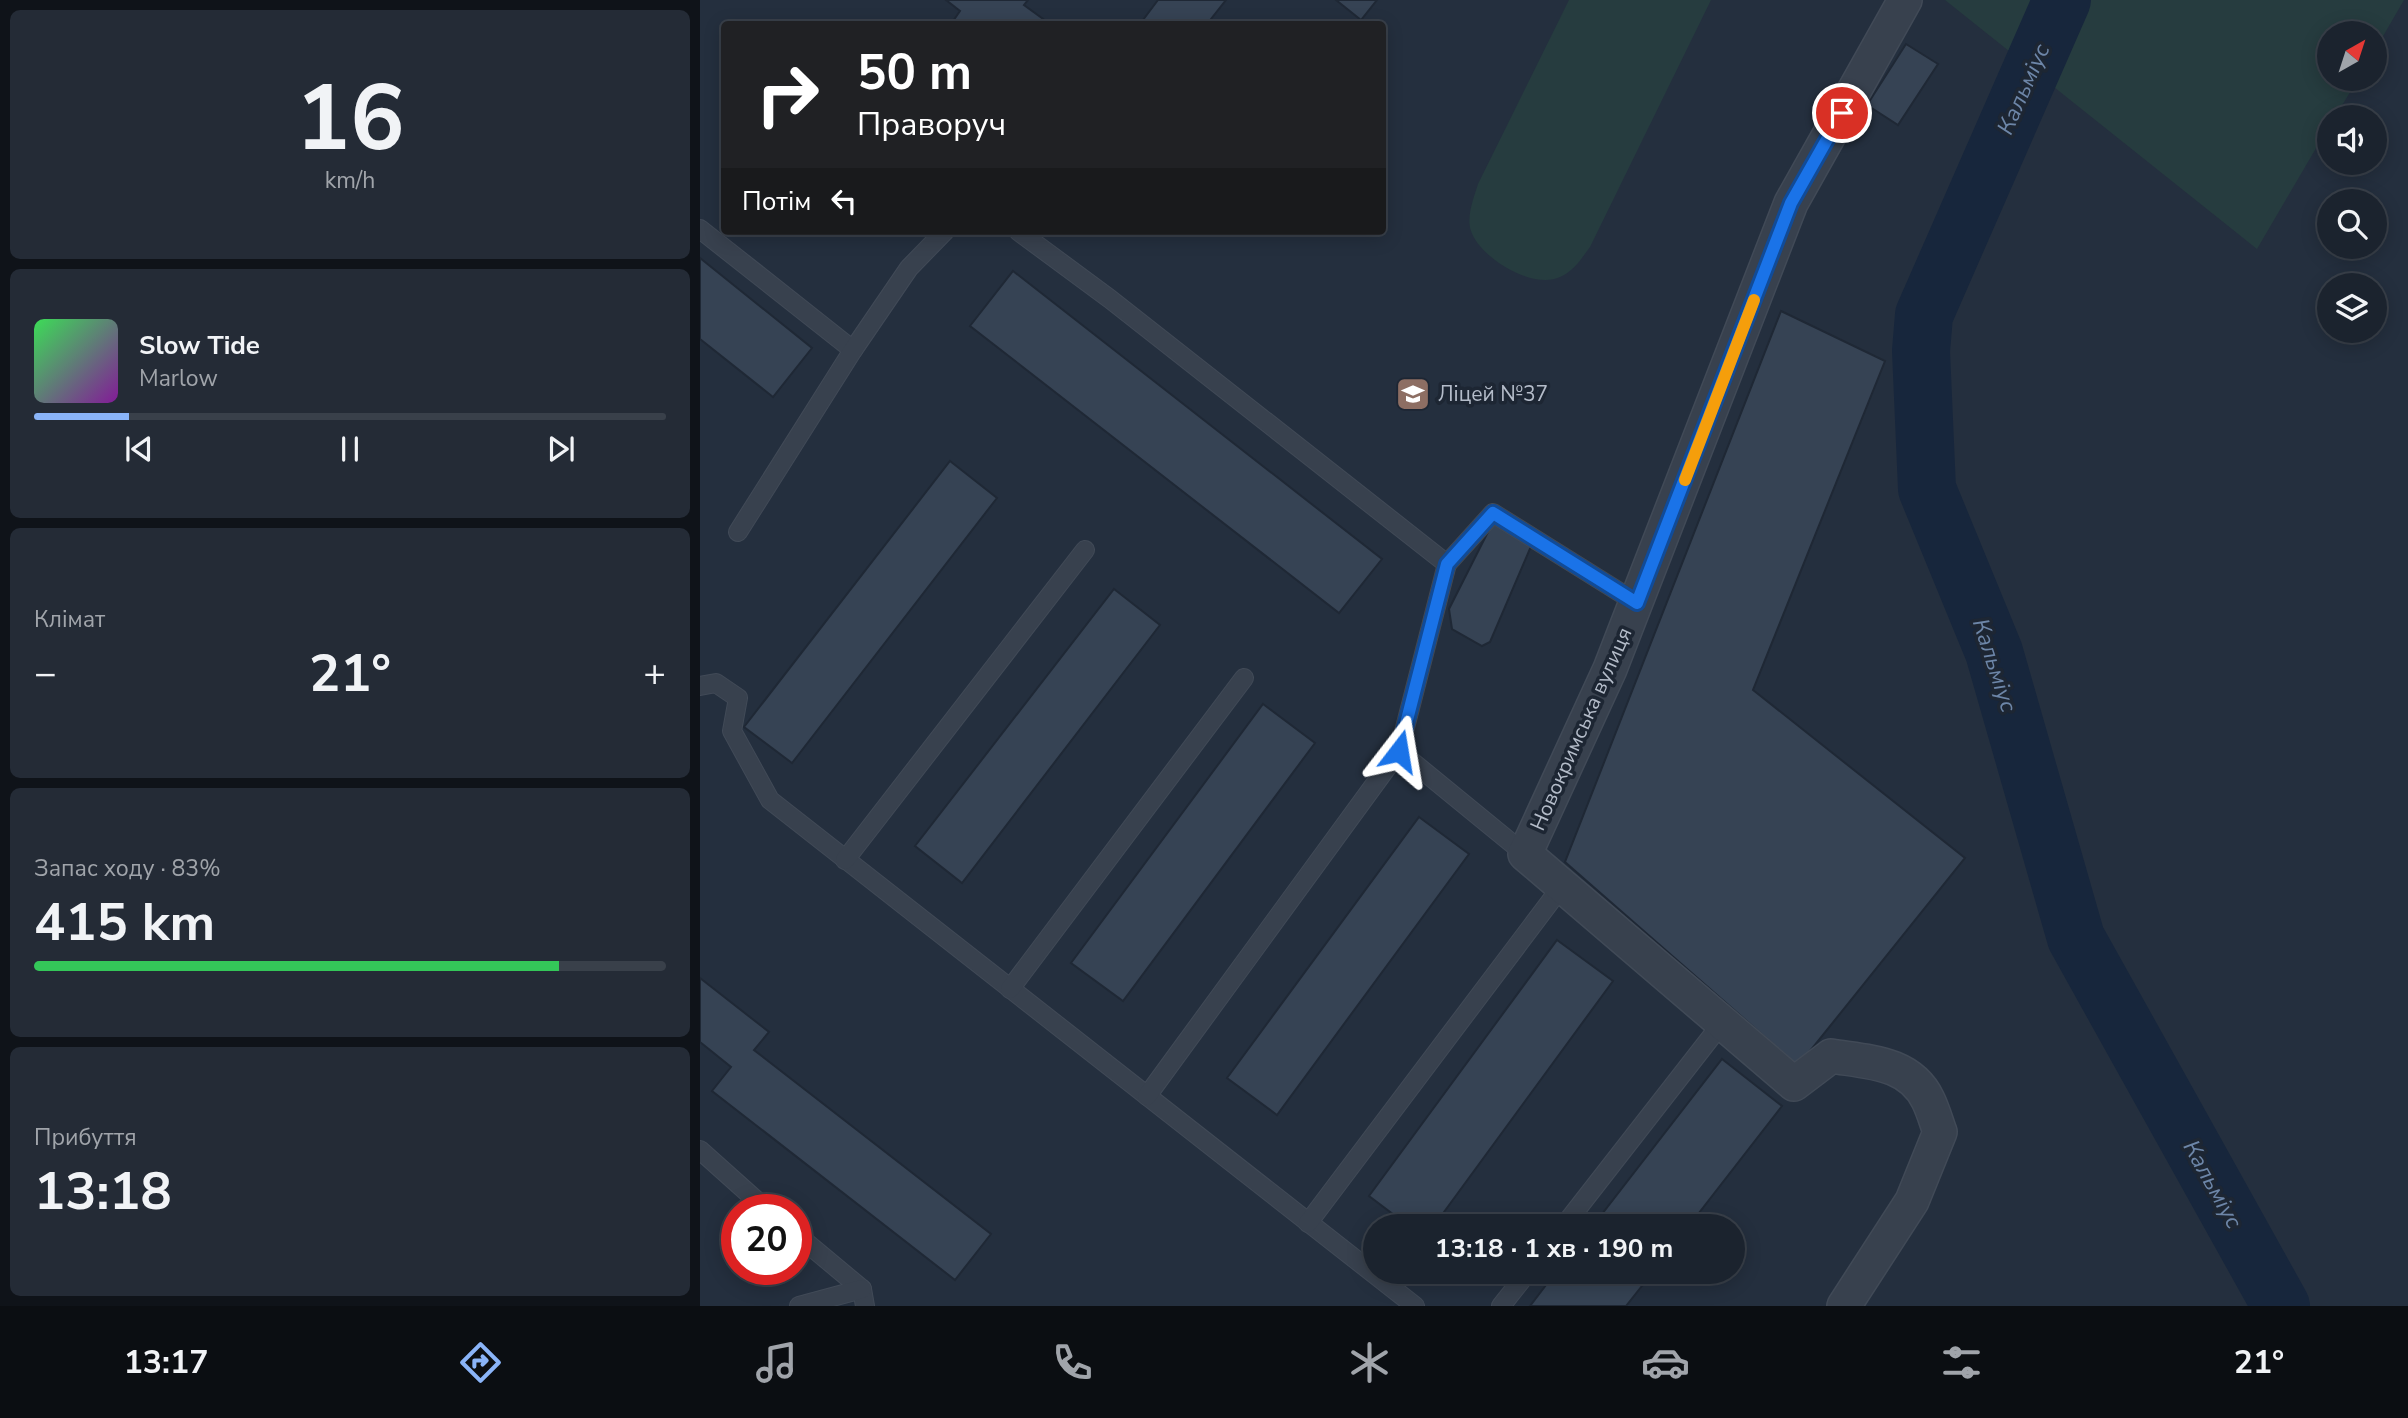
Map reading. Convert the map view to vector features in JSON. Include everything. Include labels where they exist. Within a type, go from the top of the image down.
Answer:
[{"type":"street","name":"Новокримська вулиця","points":[[1844,1306],[1912,1201],[1940,1132],[1927,1097],[1905,1071],[1831,1056],[1794,1084],[1525,854],[1610,669],[1637,603],[1791,203],[1905,0]]},
{"type":"lane","points":[[700,229],[853,350]]},
{"type":"lane","points":[[738,532],[853,350],[909,268],[941,235]]},
{"type":"lane","points":[[1023,235],[1110,299],[1447,564]]},
{"type":"lane","points":[[1147,1096],[1399,751],[1447,564],[1493,513],[1637,603]]},
{"type":"lane","points":[[845,860],[1085,550]]},
{"type":"lane","points":[[1010,989],[1244,678]]},
{"type":"lane","points":[[700,686],[716,682],[738,698],[732,732],[770,800],[1411,1304]]},
{"type":"lane","points":[[1399,751],[1525,854]]},
{"type":"lane","points":[[1308,1223],[1562,886]]},
{"type":"lane","points":[[1573,1214],[1722,1023]]},
{"type":"lane","points":[[700,1150],[749,1194]]},
{"type":"lane","points":[[812,1249],[863,1297]]},
{"type":"lane","points":[[1502,1306],[1519,1284]]},
{"type":"lane","points":[[799,1306],[863,1297]]},
{"type":"green space","points":[[1569,0],[1711,0],[1590,247],[1577,264],[1560,277],[1536,279],[1509,269],[1485,251],[1471,231],[1470,213],[1478,184]]},
{"type":"green space","points":[[1945,0],[2404,0],[2387,29],[2387,21],[2317,21],[2317,91],[2351,91],[2342,105],[2317,105],[2317,146],[2257,249]]},
{"type":"building","points":[[946,0],[1028,0],[1024,5],[1046,21],[953,21],[960,11]]},
{"type":"building","points":[[1158,0],[1226,0],[1209,21],[1142,21]]},
{"type":"building","points":[[1336,0],[1377,0],[1361,20]]},
{"type":"building","points":[[1906,44],[1938,64],[1898,125],[1867,105]]},
{"type":"building","points":[[700,258],[812,348],[773,397],[700,339]]},
{"type":"building","points":[[1013,271],[1382,559],[1339,613],[970,326]]},
{"type":"building","points":[[1781,311],[1885,361],[1753,690],[1965,858],[1798,1066],[1565,862]]},
{"type":"building","points":[[950,461],[997,498],[792,763],[744,727]]},
{"type":"building","points":[[1494,520],[1532,544],[1490,642],[1482,646],[1452,629],[1449,609]]},
{"type":"building","points":[[1114,589],[1160,625],[962,883],[915,846]]},
{"type":"building","points":[[1263,704],[1315,743],[1123,1001],[1071,963]]},
{"type":"building","points":[[1419,817],[1469,854],[1277,1115],[1227,1078]]},
{"type":"building","points":[[1557,940],[1613,981],[1443,1214],[1393,1214],[1369,1196]]},
{"type":"building","points":[[700,978],[769,1032],[754,1050],[991,1234],[955,1280],[712,1091],[731,1067],[700,1042]]},
{"type":"building","points":[[1722,1059],[1782,1106],[1698,1214],[1602,1214]]},
{"type":"building","points":[[1547,1284],[1643,1284],[1626,1306],[1530,1306]]},
{"type":"waterway","name":"Кальміус","points":[[2062,0],[1924,315],[1921,351],[1927,489],[1994,652],[2076,938],[2281,1306]]},
{"type":"slow traffic","points":[[1685,480],[1754,300]]},
{"type":"place","name":"Ліцей №37","points":[[1413,394]]},
{"type":"route","points":[[1399,751],[1447,564],[1493,513],[1637,603],[1791,203],[1842,113]]}]
